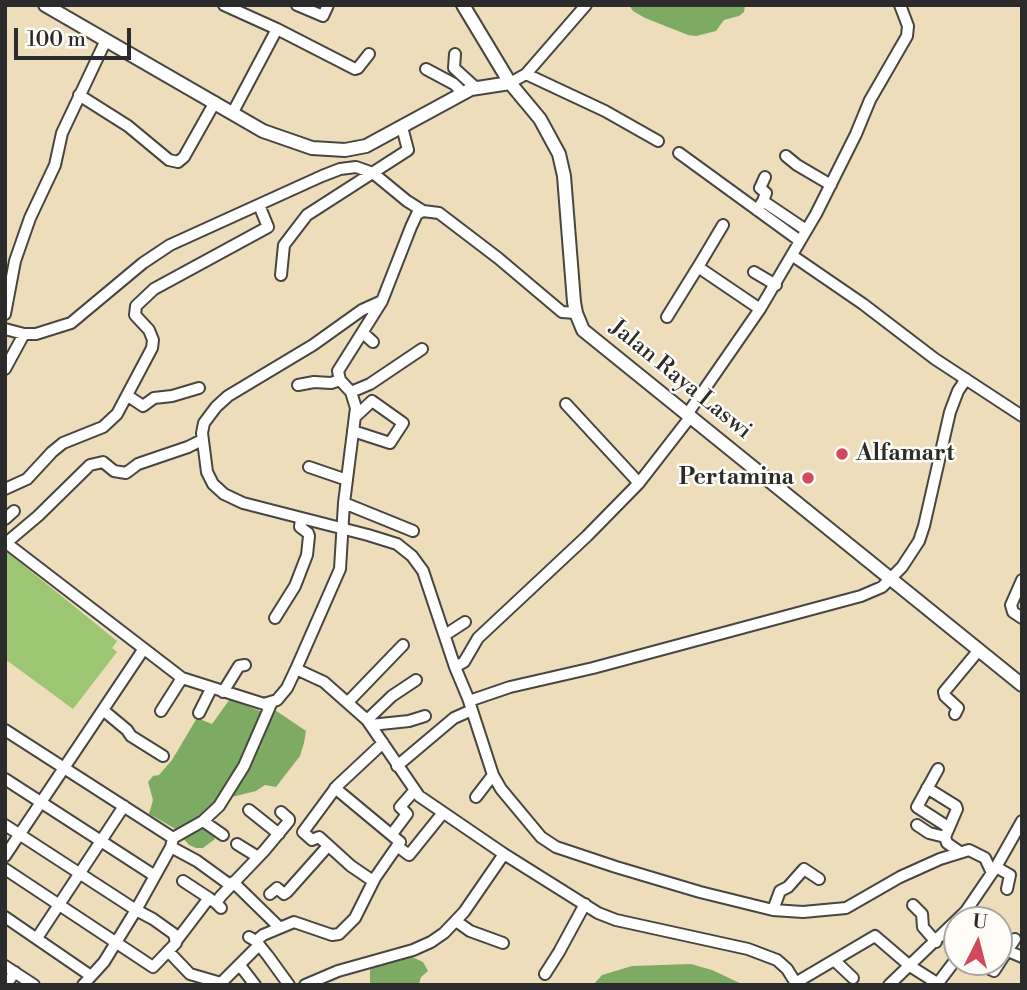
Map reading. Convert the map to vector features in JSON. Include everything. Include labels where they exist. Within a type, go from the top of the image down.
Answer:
[{"type":"main road","points":[[45,5],[263,131],[312,148],[334,150],[366,146],[463,93],[476,88],[510,83]]},
{"type":"main road","points":[[463,5],[510,83],[552,137],[561,160],[565,176],[568,312]]},
{"type":"main road","name":"Jalan Raya Laswi","points":[[568,312],[583,330],[1022,685]]},
{"type":"street","points":[[224,5],[355,69],[369,54]]},
{"type":"street","points":[[297,5],[323,16],[328,5]]},
{"type":"street","points":[[510,83],[526,74],[586,5]]},
{"type":"street","points":[[455,667],[464,662],[478,638],[641,482],[691,416],[793,256],[861,124],[870,100],[907,36],[908,26],[900,5]]},
{"type":"street","points":[[233,113],[277,29]]},
{"type":"street","points":[[5,314],[15,261],[30,218],[55,165],[61,133],[106,40]]},
{"type":"street","points":[[454,54],[454,68],[476,88]]},
{"type":"street","points":[[426,69],[454,84],[463,93]]},
{"type":"street","points":[[526,74],[614,116],[658,141]]},
{"type":"street","points":[[79,95],[128,126],[169,160],[178,162],[184,157],[215,102]]},
{"type":"street","points":[[281,275],[282,250],[315,208],[408,150],[402,127]]},
{"type":"street","points":[[679,153],[760,205],[806,230]]},
{"type":"street","points":[[786,156],[831,184]]},
{"type":"street","points":[[5,328],[24,334],[36,334],[71,323],[143,263],[170,245],[340,169],[359,167],[373,173],[423,211],[439,213],[568,312]]},
{"type":"street","points":[[760,205],[766,193],[760,188],[765,177]]},
{"type":"street","points":[[259,205],[268,227]]},
{"type":"street","points":[[760,205],[800,241]]},
{"type":"street","points":[[83,985],[104,962],[136,910],[172,842],[203,821],[219,806],[244,766],[271,704],[287,688],[338,576],[356,408],[351,392],[340,380],[338,371],[382,301],[411,227],[417,214],[423,211]]},
{"type":"street","points":[[667,317],[723,225]]},
{"type":"street","points":[[5,489],[27,479],[63,443],[103,427],[117,414],[152,348],[153,340],[149,331],[135,315],[139,301],[154,289],[268,227],[289,238]]},
{"type":"street","points":[[793,256],[935,359],[1022,416]]},
{"type":"street","points":[[698,267],[760,309]]},
{"type":"street","points":[[754,272],[776,285]]},
{"type":"street","points":[[382,301],[362,310],[313,345],[228,396],[216,407],[204,423],[202,440],[207,472],[213,484],[224,494],[243,503],[301,518],[343,535],[397,544],[412,556],[423,571],[493,775],[501,789],[541,837],[556,847],[700,892],[773,910],[825,911],[846,908],[900,877],[969,850],[985,858],[994,870],[1010,875],[1007,889]]},
{"type":"street","points":[[363,333],[373,342]]},
{"type":"street","points":[[5,369],[24,334]]},
{"type":"street","points":[[351,392],[370,384],[422,349]]},
{"type":"street","points":[[397,766],[471,705],[510,687],[593,668],[875,591],[891,579],[907,561],[919,541],[950,412],[966,379]]},
{"type":"street","points":[[298,385],[340,380]]},
{"type":"street","points":[[128,396],[143,406],[154,398],[200,388]]},
{"type":"street","points":[[353,431],[390,443],[403,423],[372,401],[355,416]]},
{"type":"street","points":[[566,404],[641,482]]},
{"type":"street","points":[[202,440],[138,464],[126,473],[114,471],[103,462],[90,465],[6,543],[182,678],[211,689],[271,704]]},
{"type":"street","points":[[309,467],[347,480]]},
{"type":"street","points":[[344,503],[413,531]]},
{"type":"street","points":[[275,618],[295,586],[307,555],[309,536],[300,527],[301,518]]},
{"type":"street","points":[[1022,580],[1011,605],[1013,612],[1022,618]]},
{"type":"street","points":[[445,635],[465,622]]},
{"type":"street","points":[[349,701],[403,645]]},
{"type":"street","points":[[5,856],[143,650]]},
{"type":"street","points":[[955,714],[957,706],[944,692],[979,650]]},
{"type":"street","points":[[223,692],[239,666],[245,665]]},
{"type":"street","points":[[296,669],[324,682],[349,701],[371,725],[414,791],[442,814],[598,913],[616,920],[748,948],[777,960],[797,983],[875,936],[910,965],[939,984]]},
{"type":"street","points":[[161,711],[182,678]]},
{"type":"street","points":[[371,725],[393,696],[416,680]]},
{"type":"street","points":[[199,713],[211,689]]},
{"type":"street","points":[[103,710],[131,736],[163,757]]},
{"type":"street","points":[[371,725],[409,721],[425,716]]},
{"type":"street","points":[[5,730],[124,806],[197,862],[232,884],[279,928]]},
{"type":"street","points":[[373,881],[351,866],[319,836],[312,840],[303,832],[335,788],[383,743]]},
{"type":"street","points":[[938,769],[917,808],[946,832]]},
{"type":"street","points":[[476,797],[493,775]]},
{"type":"street","points":[[5,779],[155,876]]},
{"type":"street","points":[[168,951],[193,976],[220,984],[237,967],[255,941],[279,928],[294,922],[332,935],[339,934],[355,918],[373,881],[400,840],[335,788]]},
{"type":"street","points":[[927,788],[956,806],[946,832],[947,843],[960,852]]},
{"type":"street","points":[[392,834],[407,814],[400,807],[414,791]]},
{"type":"street","points":[[37,939],[124,806]]},
{"type":"street","points":[[249,810],[279,834]]},
{"type":"street","points":[[5,869],[153,967],[279,834],[290,820],[281,812]]},
{"type":"street","points":[[397,846],[409,855],[442,814]]},
{"type":"street","points":[[203,821],[223,835]]},
{"type":"street","points":[[889,985],[965,911],[994,870],[1022,821]]},
{"type":"street","points":[[5,825],[153,919],[174,934],[177,940]]},
{"type":"street","points":[[917,825],[929,833],[946,832]]},
{"type":"street","points":[[237,844],[258,857]]},
{"type":"street","points":[[270,894],[277,888],[284,894],[287,892],[328,846]]},
{"type":"street","points":[[305,985],[338,971],[413,950],[444,933],[485,884],[504,854]]},
{"type":"street","points":[[773,910],[780,891],[788,887],[804,869],[819,880]]},
{"type":"street","points":[[183,881],[216,903]]},
{"type":"street","points":[[545,974],[585,904]]},
{"type":"street","points":[[913,905],[922,914],[923,928],[936,942]]},
{"type":"street","points":[[5,917],[91,976]]},
{"type":"street","points":[[456,921],[470,931],[503,943]]},
{"type":"street","points":[[255,941],[289,985]]},
{"type":"street","points":[[835,961],[853,978]]},
{"type":"street","points":[[237,967],[243,968],[255,985]]},
{"type":"street","points":[[6,985],[10,969],[34,985]]},
{"type":"green space","points":[[629,5],[745,5],[744,12],[724,20],[716,31],[696,36],[645,18],[633,11]]},
{"type":"green space","points":[[7,552],[117,641],[112,648],[117,652],[73,709],[5,659]]},
{"type":"green space","points":[[230,699],[267,714],[275,710],[306,731],[304,743],[300,756],[276,787],[265,785],[256,791],[232,797],[210,823],[215,839],[203,848],[196,848],[189,845],[174,828],[149,814],[153,800],[148,782],[153,776],[159,775],[172,760],[197,718],[212,724]]},
{"type":"green space","points":[[402,952],[423,962],[428,971],[421,977],[419,984],[370,985],[370,970],[378,963]]},
{"type":"green space","points":[[691,964],[712,970],[744,985],[593,985],[602,975],[632,966]]},
{"type":"place","name":"Alfamart","points":[[842,454]]},
{"type":"place","name":"Pertamina","points":[[808,478]]}]
